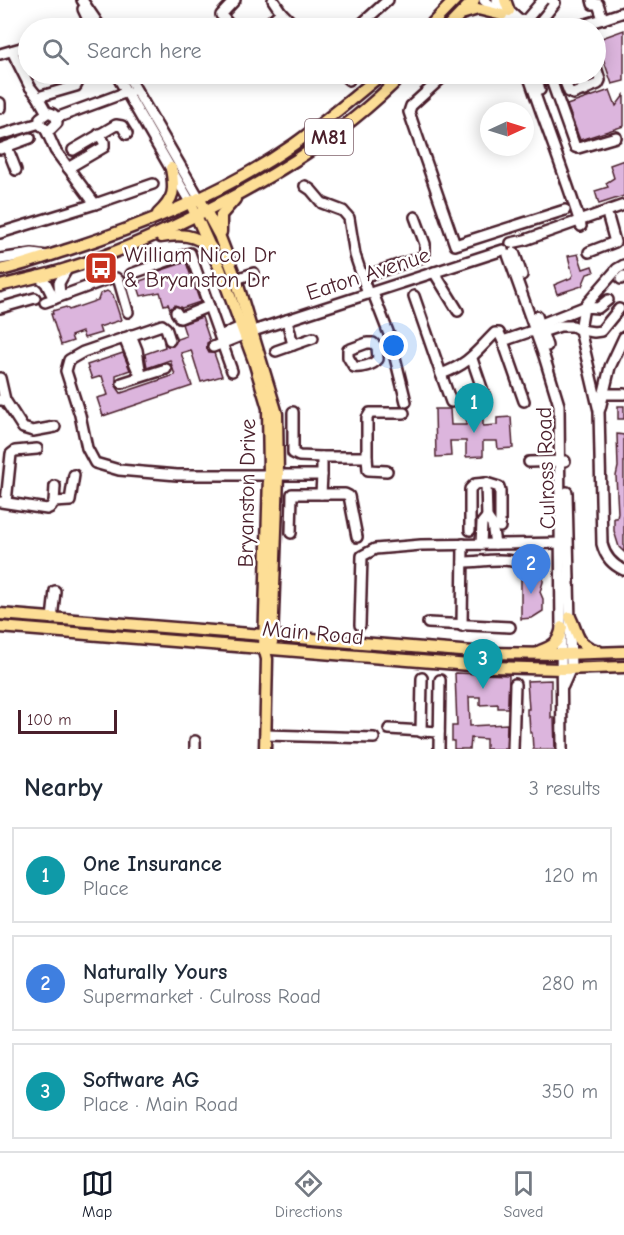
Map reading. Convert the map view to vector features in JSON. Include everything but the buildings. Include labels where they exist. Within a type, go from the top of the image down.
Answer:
[{"type":"main road","points":[[457,18],[474,0]]},
{"type":"main road","points":[[461,14],[478,9],[506,13],[505,0]]},
{"type":"main road","points":[[437,18],[453,1]]},
{"type":"main road","name":"M81","points":[[1,261],[47,256],[90,243],[195,200],[238,178],[291,146],[370,84]]},
{"type":"main road","name":"M81","points":[[0,285],[67,269],[143,240],[202,213],[246,189],[334,134],[368,108],[393,84]]},
{"type":"main road","points":[[153,218],[165,207],[173,194],[171,168]]},
{"type":"main road","points":[[143,240],[185,234],[218,247],[221,215],[246,189]]},
{"type":"main road","name":"Bryanston Drive","points":[[195,200],[231,280],[246,331],[278,414],[265,617],[268,637]]},
{"type":"main road","name":"Bryanston Drive","points":[[265,749],[274,475]]},
{"type":"main road","name":"Main Road","points":[[0,614],[486,653],[624,652]]},
{"type":"main road","points":[[245,635],[255,629],[265,617]]},
{"type":"main road","points":[[570,617],[578,639],[590,648],[604,652]]},
{"type":"main road","name":"Main Road","points":[[0,627],[268,652],[293,651],[494,667],[566,669],[624,667]]},
{"type":"main road","points":[[531,654],[555,645],[562,627]]},
{"type":"main road","points":[[267,679],[275,657],[293,651]]},
{"type":"street","points":[[82,0],[88,18]]},
{"type":"street","points":[[82,0],[94,18]]},
{"type":"street","points":[[224,18],[221,15],[235,0]]},
{"type":"street","points":[[273,0],[285,18]]},
{"type":"street","points":[[368,18],[387,0]]},
{"type":"street","points":[[484,0],[506,13]]},
{"type":"street","points":[[496,0],[511,18]]},
{"type":"street","points":[[524,18],[543,0]]},
{"type":"street","points":[[591,0],[593,4],[598,4],[603,18]]},
{"type":"street","points":[[542,18],[553,2]]},
{"type":"street","points":[[275,18],[281,12]]},
{"type":"street","points":[[606,18],[624,12]]},
{"type":"street","points":[[0,54],[18,49]]},
{"type":"street","points":[[12,51],[18,62]]},
{"type":"street","points":[[0,135],[43,126],[54,128],[57,123],[56,118],[47,113],[31,84]]},
{"type":"street","points":[[38,97],[78,84]]},
{"type":"street","name":"Bryanston Drive","points":[[122,84],[171,168],[195,200]]},
{"type":"street","name":"Bryanston Drive","points":[[133,84],[195,200]]},
{"type":"street","points":[[435,84],[411,106],[409,112],[461,263]]},
{"type":"street","points":[[531,84],[556,153]]},
{"type":"street","points":[[538,84],[556,153],[580,223]]},
{"type":"street","points":[[553,84],[575,147],[616,137]]},
{"type":"street","points":[[566,84],[570,93],[573,94],[585,91],[597,84]]},
{"type":"street","points":[[583,84],[585,91]]},
{"type":"street","points":[[56,118],[127,92],[138,93]]},
{"type":"street","points":[[0,103],[0,108]]},
{"type":"street","points":[[47,113],[42,116],[43,126],[55,150],[96,204]]},
{"type":"street","points":[[73,150],[119,124],[127,134]]},
{"type":"street","points":[[68,168],[104,147],[105,142],[99,134]]},
{"type":"street","points":[[16,170],[4,148],[30,138]]},
{"type":"street","points":[[0,233],[153,184]]},
{"type":"street","points":[[305,186],[322,203],[343,211],[349,218],[356,259],[393,349],[406,402]]},
{"type":"street","name":"Eaton Avenue","points":[[213,346],[221,339],[371,294],[461,263],[510,250],[624,206]]},
{"type":"street","points":[[455,245],[565,210]]},
{"type":"street","name":"Eaton Avenue","points":[[580,223],[624,212]]},
{"type":"street","points":[[363,276],[425,253],[425,244],[416,217]]},
{"type":"street","points":[[589,252],[615,242],[609,217]]},
{"type":"street","name":"Culross Road","points":[[510,250],[535,311],[536,329],[549,353],[565,403],[565,543],[562,627],[566,654]]},
{"type":"street","name":"Culross Road","points":[[510,250],[559,400],[564,461]]},
{"type":"street","points":[[131,274],[190,253],[232,370]]},
{"type":"street","points":[[503,341],[556,323],[584,307],[617,269],[624,265]]},
{"type":"street","points":[[53,299],[67,269]]},
{"type":"street","points":[[435,272],[458,311]]},
{"type":"street","points":[[231,280],[254,273]]},
{"type":"street","points":[[38,276],[46,283],[53,299]]},
{"type":"street","points":[[53,299],[116,278],[119,281],[128,312]]},
{"type":"street","points":[[414,296],[451,402]]},
{"type":"street","points":[[0,308],[35,298]]},
{"type":"street","points":[[584,307],[598,308],[608,300]]},
{"type":"street","points":[[176,312],[180,318],[209,306]]},
{"type":"street","points":[[584,307],[580,330],[599,411],[602,544],[609,560],[624,570]]},
{"type":"street","points":[[598,308],[608,324]]},
{"type":"street","points":[[535,311],[542,318],[556,323],[580,330],[598,332],[605,328],[619,309]]},
{"type":"street","points":[[287,320],[293,345]]},
{"type":"street","points":[[549,353],[556,323]]},
{"type":"street","points":[[170,340],[165,326],[152,327],[76,356],[66,364],[87,448],[95,463],[119,470],[149,474],[322,475]]},
{"type":"street","points":[[441,374],[456,369],[472,359],[495,333],[499,333],[524,401]]},
{"type":"street","points":[[127,336],[141,376]]},
{"type":"street","points":[[276,351],[313,338]]},
{"type":"street","points":[[599,411],[610,366],[623,342]]},
{"type":"street","points":[[379,352],[393,349]]},
{"type":"street","points":[[472,359],[485,397]]},
{"type":"street","points":[[122,383],[166,369]]},
{"type":"street","points":[[0,378],[3,400],[23,428],[33,431],[56,427]]},
{"type":"street","points":[[603,394],[624,394]]},
{"type":"street","points":[[293,412],[293,453],[299,456],[322,458],[367,457]]},
{"type":"street","points":[[387,471],[368,470],[369,413],[404,413]]},
{"type":"street","points":[[37,449],[15,451],[11,454],[3,502],[51,507],[54,502],[55,486]]},
{"type":"street","points":[[321,494],[322,458]]},
{"type":"street","points":[[529,462],[564,461]]},
{"type":"street","points":[[54,502],[70,501],[74,475]]},
{"type":"street","points":[[486,483],[487,517],[492,524],[495,544]]},
{"type":"street","points":[[470,530],[471,489],[475,484],[496,484],[500,490],[500,527]]},
{"type":"street","points":[[291,533],[292,494],[348,495],[357,537]]},
{"type":"street","points":[[481,544],[482,523],[487,517]]},
{"type":"street","points":[[360,625],[362,556],[371,550],[421,545],[565,543]]},
{"type":"street","name":"Culross Road","points":[[562,749],[562,688],[566,669],[570,617],[565,543]]},
{"type":"street","points":[[462,626],[458,604],[464,544]]},
{"type":"street","points":[[463,562],[495,559],[512,561]]},
{"type":"street","points":[[52,619],[55,591]]},
{"type":"street","points":[[429,623],[510,627]]},
{"type":"street","points":[[421,732],[422,678]]},
{"type":"street","points":[[439,749],[441,680]]},
{"type":"street","points":[[513,749],[515,684]]},
{"type":"street","points":[[389,729],[439,732]]},
{"type":"street","points":[[265,735],[374,738]]},
{"type":"place","name":"William Nicol Dr & Bryanston Dr","points":[[101,268]]},
{"type":"place","name":"One Insurance","points":[[474,433]]},
{"type":"place","name":"Naturally Yours","points":[[531,594]]},
{"type":"place","name":"Software AG","points":[[483,689]]}]
